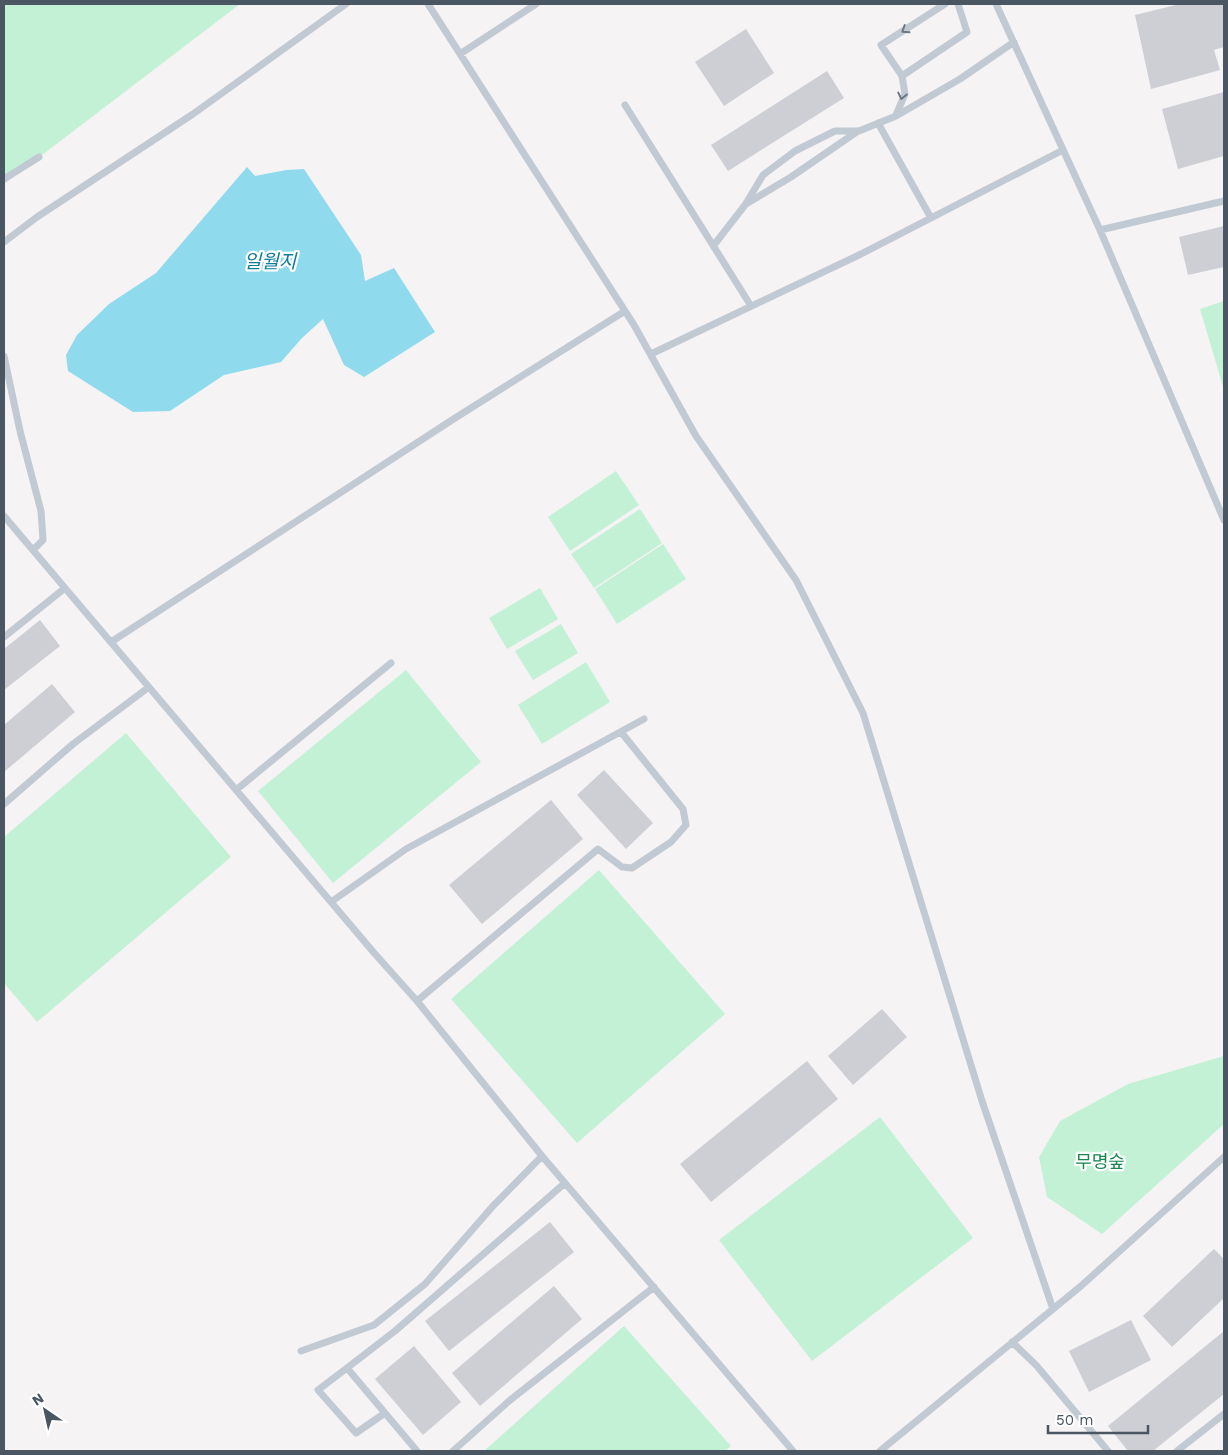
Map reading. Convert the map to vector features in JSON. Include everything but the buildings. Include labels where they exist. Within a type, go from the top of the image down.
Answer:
[{"type":"lane","points":[[4,242],[37,217],[193,114],[346,4]]},
{"type":"lane","points":[[428,4],[625,311],[696,436],[796,580],[863,713],[982,1101],[1053,1309]]},
{"type":"lane","points":[[460,54],[536,4]]},
{"type":"lane","points":[[896,116],[905,94],[902,76],[881,45],[946,4]]},
{"type":"lane","points":[[902,76],[967,32],[958,4]]},
{"type":"lane","points":[[996,4],[1100,230],[1224,520]]},
{"type":"lane","points":[[745,205],[791,178],[858,131],[896,116],[960,79],[1014,42]]},
{"type":"lane","points":[[625,105],[751,306]]},
{"type":"lane","points":[[878,123],[930,218]]},
{"type":"lane","points":[[714,246],[745,205],[763,175],[795,151],[835,131],[858,131]]},
{"type":"lane","points":[[651,354],[861,254],[1064,150]]},
{"type":"lane","points":[[4,179],[39,157]]},
{"type":"lane","points":[[1100,230],[1224,201]]},
{"type":"lane","points":[[111,642],[452,420],[625,311]]},
{"type":"lane","points":[[4,356],[20,431],[41,511],[43,540],[33,550]]},
{"type":"lane","points":[[4,516],[330,902],[417,1001],[542,1156],[793,1451]]},
{"type":"lane","points":[[4,638],[65,588]]},
{"type":"lane","points":[[236,790],[391,663]]},
{"type":"lane","points":[[4,804],[73,744],[149,687]]},
{"type":"lane","points":[[330,902],[406,849],[644,719]]},
{"type":"lane","points":[[417,1001],[598,849],[622,867],[632,868],[672,842],[686,825],[683,809],[621,732]]},
{"type":"lane","points":[[301,1351],[374,1325],[425,1284],[493,1206],[542,1156]]},
{"type":"lane","points":[[880,1451],[1081,1286],[1224,1157]]},
{"type":"lane","points":[[385,1413],[356,1433],[318,1390],[395,1331],[565,1183]]},
{"type":"lane","points":[[453,1451],[509,1401],[654,1287]]},
{"type":"lane","points":[[1012,1342],[1036,1365],[1108,1451]]},
{"type":"lane","points":[[346,1368],[417,1451]]},
{"type":"lane","points":[[1177,1451],[1224,1414]]},
{"type":"green space","points":[[4,4],[240,4],[4,184]]},
{"type":"green space","points":[[1224,301],[1224,390],[1200,309]]},
{"type":"green space","points":[[616,471],[639,505],[570,551],[548,517]]},
{"type":"green space","points":[[640,509],[662,543],[594,588],[571,554]]},
{"type":"green space","points":[[663,544],[686,579],[617,624],[595,589]]},
{"type":"green space","points":[[540,588],[558,619],[507,649],[489,618]]},
{"type":"green space","points":[[561,624],[578,653],[533,680],[515,651]]},
{"type":"green space","points":[[586,662],[610,702],[542,744],[518,705]]},
{"type":"green space","points":[[406,670],[481,762],[333,883],[258,791]]},
{"type":"green space","points":[[126,733],[231,857],[37,1022],[4,983],[4,837]]},
{"type":"green space","points":[[599,870],[725,1014],[577,1143],[451,999]]},
{"type":"green space","name":"무명숲","points":[[1224,1056],[1224,1124],[1102,1234],[1047,1197],[1039,1157],[1060,1121],[1128,1084]]},
{"type":"green space","points":[[880,1117],[973,1238],[812,1361],[719,1240]]},
{"type":"green space","points":[[624,1326],[731,1446],[725,1451],[484,1451]]},
{"type":"water","name":"일월지","points":[[247,167],[255,176],[286,170],[304,169],[361,255],[365,281],[394,268],[435,332],[364,377],[344,365],[323,319],[302,338],[281,362],[224,375],[170,411],[133,412],[68,371],[66,355],[77,335],[109,304],[156,273]]}]
